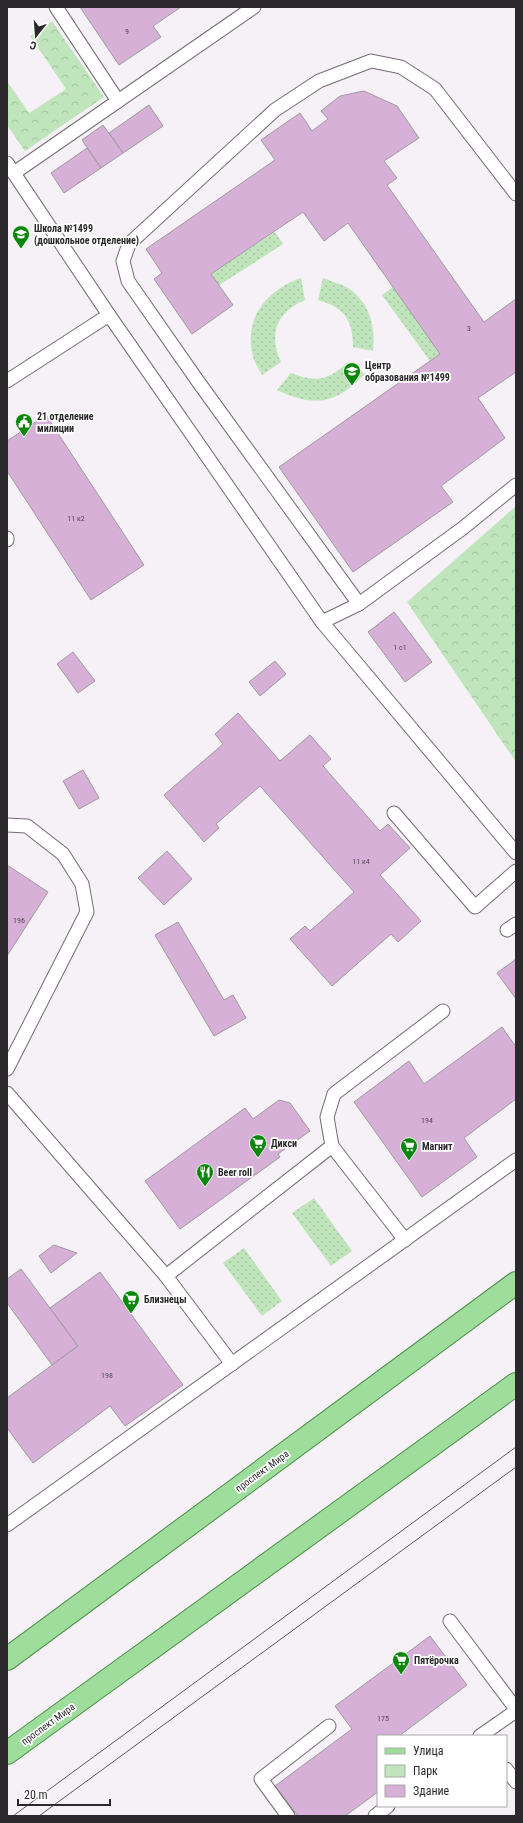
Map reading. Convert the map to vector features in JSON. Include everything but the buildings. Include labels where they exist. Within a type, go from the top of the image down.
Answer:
[{"type":"main road","name":"проспект Мира","points":[[7,1659],[516,1283]]},
{"type":"main road","name":"проспект Мира","points":[[7,1754],[516,1384]]},
{"type":"lane","points":[[56,7],[118,101]]},
{"type":"lane","points":[[254,7],[118,101],[10,168],[109,315],[322,622],[516,853]]},
{"type":"lane","points":[[359,604],[197,380],[128,281],[123,261],[129,244],[275,110],[318,81],[371,61],[401,67],[435,89],[516,194]]},
{"type":"lane","points":[[7,381],[109,315]]},
{"type":"lane","points":[[322,622],[359,604],[463,528],[516,485]]},
{"type":"lane","points":[[394,813],[475,907],[516,871]]},
{"type":"lane","points":[[7,825],[27,826],[63,854],[82,884],[87,912],[7,1069]]},
{"type":"lane","points":[[404,1240],[332,1146],[327,1117],[334,1094],[443,1011]]},
{"type":"lane","points":[[7,1093],[166,1276],[232,1364]]},
{"type":"lane","points":[[166,1276],[332,1146]]},
{"type":"lane","points":[[7,1525],[516,1160]]},
{"type":"lane","points":[[450,1621],[516,1710],[481,1735]]},
{"type":"lane","points":[[288,1816],[261,1779],[329,1726]]},
{"type":"lane","points":[[507,1770],[516,1782]]},
{"type":"lane","points":[[375,1816],[387,1807]]},
{"type":"green space","points":[[52,21],[104,97],[25,151],[7,125],[7,81],[29,113],[66,89],[30,36]]},
{"type":"green space","points":[[275,232],[283,244],[218,286],[211,274]]},
{"type":"green space","points":[[301,278],[305,300],[295,305],[288,311],[282,318],[275,333],[277,352],[281,362],[262,375],[255,363],[251,342],[255,318],[260,307],[268,298],[289,283]]},
{"type":"green space","points":[[323,278],[340,284],[354,292],[365,306],[372,323],[374,342],[373,351],[353,347],[351,329],[345,316],[334,306],[318,300]]},
{"type":"green space","points":[[393,287],[440,354],[430,361],[382,295]]},
{"type":"green space","points":[[348,362],[365,374],[344,392],[334,397],[314,401],[291,396],[277,390],[291,373],[308,378],[322,378],[335,373]]},
{"type":"green space","points":[[516,506],[516,762],[407,602]]},
{"type":"green space","points":[[314,1198],[352,1251],[331,1266],[292,1213]]},
{"type":"green space","points":[[244,1248],[282,1301],[262,1316],[223,1263]]},
{"type":"tram line","points":[[13,1816],[516,1447]]},
{"type":"tram line","points":[[39,1816],[516,1467]]},
{"type":"place","name":"Школа №1499 (дошкольное отделение)","points":[[21,249]]},
{"type":"place","name":"Центр образования №1499","points":[[352,386]]},
{"type":"place","name":"21 отделение милиции","points":[[24,437]]},
{"type":"place","name":"Дикси","points":[[258,1158]]},
{"type":"place","name":"Магнит","points":[[409,1161]]},
{"type":"place","name":"Beer roll","points":[[205,1187]]},
{"type":"place","name":"Близнецы","points":[[131,1314]]},
{"type":"place","name":"Пятёрочка","points":[[401,1675]]}]
